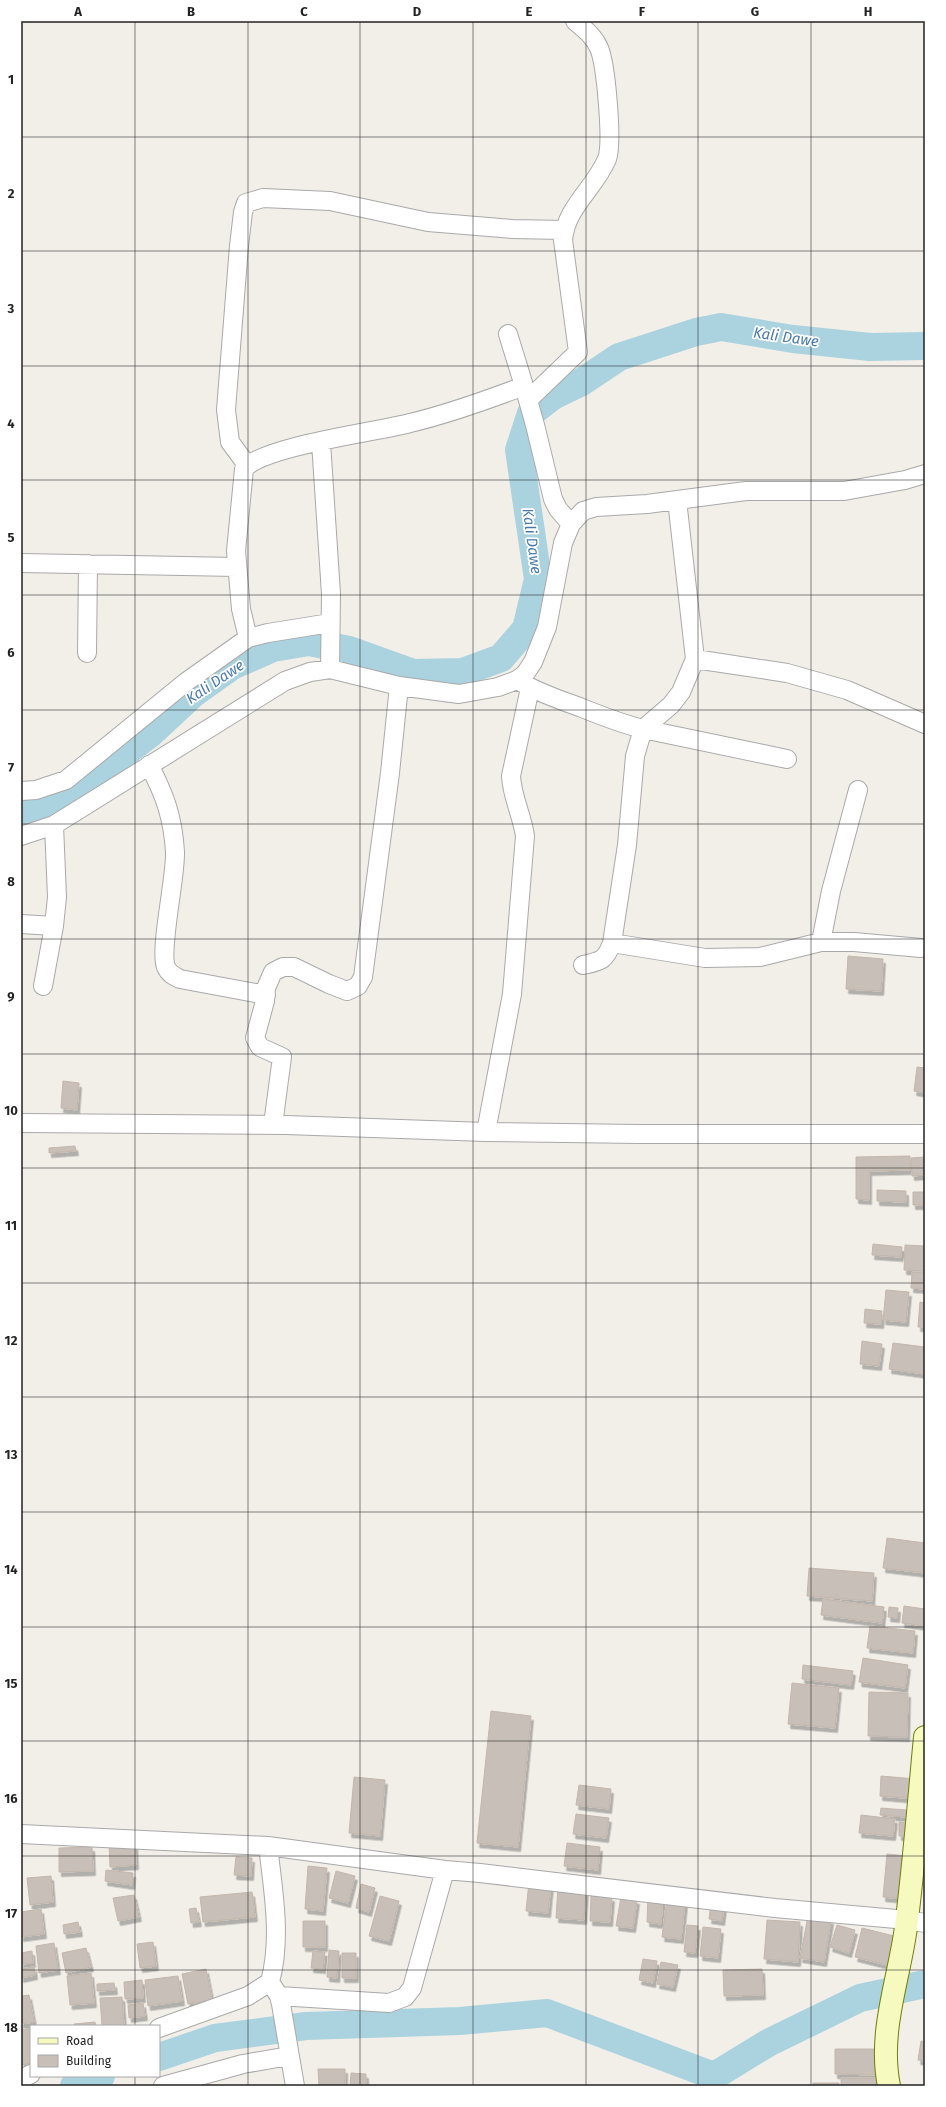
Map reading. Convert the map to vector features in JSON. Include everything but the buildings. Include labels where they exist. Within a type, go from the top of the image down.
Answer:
[{"type":"main road","points":[[889,2086],[886,2060],[886,2032],[912,1924],[925,1737]]},
{"type":"street","points":[[248,638],[241,609],[237,525],[244,469],[247,465],[271,454],[410,423],[526,393],[578,352],[563,240],[564,230],[568,218],[603,166],[610,147],[603,56],[592,36],[575,21]]},
{"type":"street","points":[[247,465],[230,442],[226,410],[240,239],[243,212],[246,203],[262,198],[330,200],[428,222],[564,230]]},
{"type":"street","points":[[508,334],[535,425],[553,499],[558,509],[571,524]]},
{"type":"street","points":[[321,442],[331,594],[330,662]]},
{"type":"street","points":[[486,1132],[512,994],[525,836],[524,825],[512,790],[511,776],[526,674],[533,662],[547,627],[563,543],[571,524],[583,511],[596,507],[647,504],[746,491],[844,491],[905,480],[925,474]]},
{"type":"street","points":[[583,965],[598,962],[606,957],[612,943],[627,844],[635,756],[643,729],[671,705],[681,692],[695,659],[677,500]]},
{"type":"street","points":[[21,563],[238,567]]},
{"type":"street","points":[[87,653],[88,564]]},
{"type":"street","points":[[21,790],[36,790],[66,780],[186,682],[248,638],[268,633],[330,629]]},
{"type":"street","points":[[695,659],[787,673],[847,690],[925,724]]},
{"type":"street","points":[[21,836],[54,825],[284,681],[310,672],[330,662],[399,686],[459,694],[524,684],[628,726],[787,759]]},
{"type":"street","points":[[273,1125],[282,1057],[260,1047],[256,1042],[255,1035],[266,995],[266,988],[273,972],[283,967],[294,967],[329,984],[347,990],[358,986],[363,977],[390,773],[399,686]]},
{"type":"street","points":[[149,765],[169,808],[175,853],[165,946],[167,968],[172,975],[180,979],[266,995]]},
{"type":"street","points":[[821,942],[831,891],[858,790]]},
{"type":"street","points":[[43,986],[54,926],[57,897],[54,825]]},
{"type":"street","points":[[21,924],[54,926]]},
{"type":"street","points":[[612,943],[705,958],[760,957],[821,942],[854,942],[921,948]]},
{"type":"street","points":[[21,1123],[273,1125],[486,1132],[925,1134]]},
{"type":"street","points":[[21,1834],[268,1846],[445,1870],[480,1872],[912,1924]]},
{"type":"street","points":[[268,1846],[276,1910],[276,1944],[273,1969],[295,2086]]},
{"type":"street","points":[[160,2028],[248,1996],[277,1994],[389,2003],[406,1998],[412,1988],[445,1870]]},
{"type":"street","points":[[163,2086],[243,2064],[287,2048]]},
{"type":"street","points":[[21,2079],[30,2074]]},
{"type":"waterway","name":"Kali Dawe","points":[[21,811],[56,801],[92,778],[151,733],[194,693],[232,666],[273,648],[309,642],[349,650],[413,673],[463,672],[501,658],[526,629],[538,579],[519,450],[531,413],[553,396],[580,383],[619,357],[696,332],[721,327],[793,339],[870,347],[925,346]]},
{"type":"waterway","points":[[160,2057],[215,2038],[306,2026],[460,2021],[547,2013],[714,2076],[768,2043],[860,1998],[925,1984]]},
{"type":"waterway","points":[[74,2086],[98,2077]]}]
